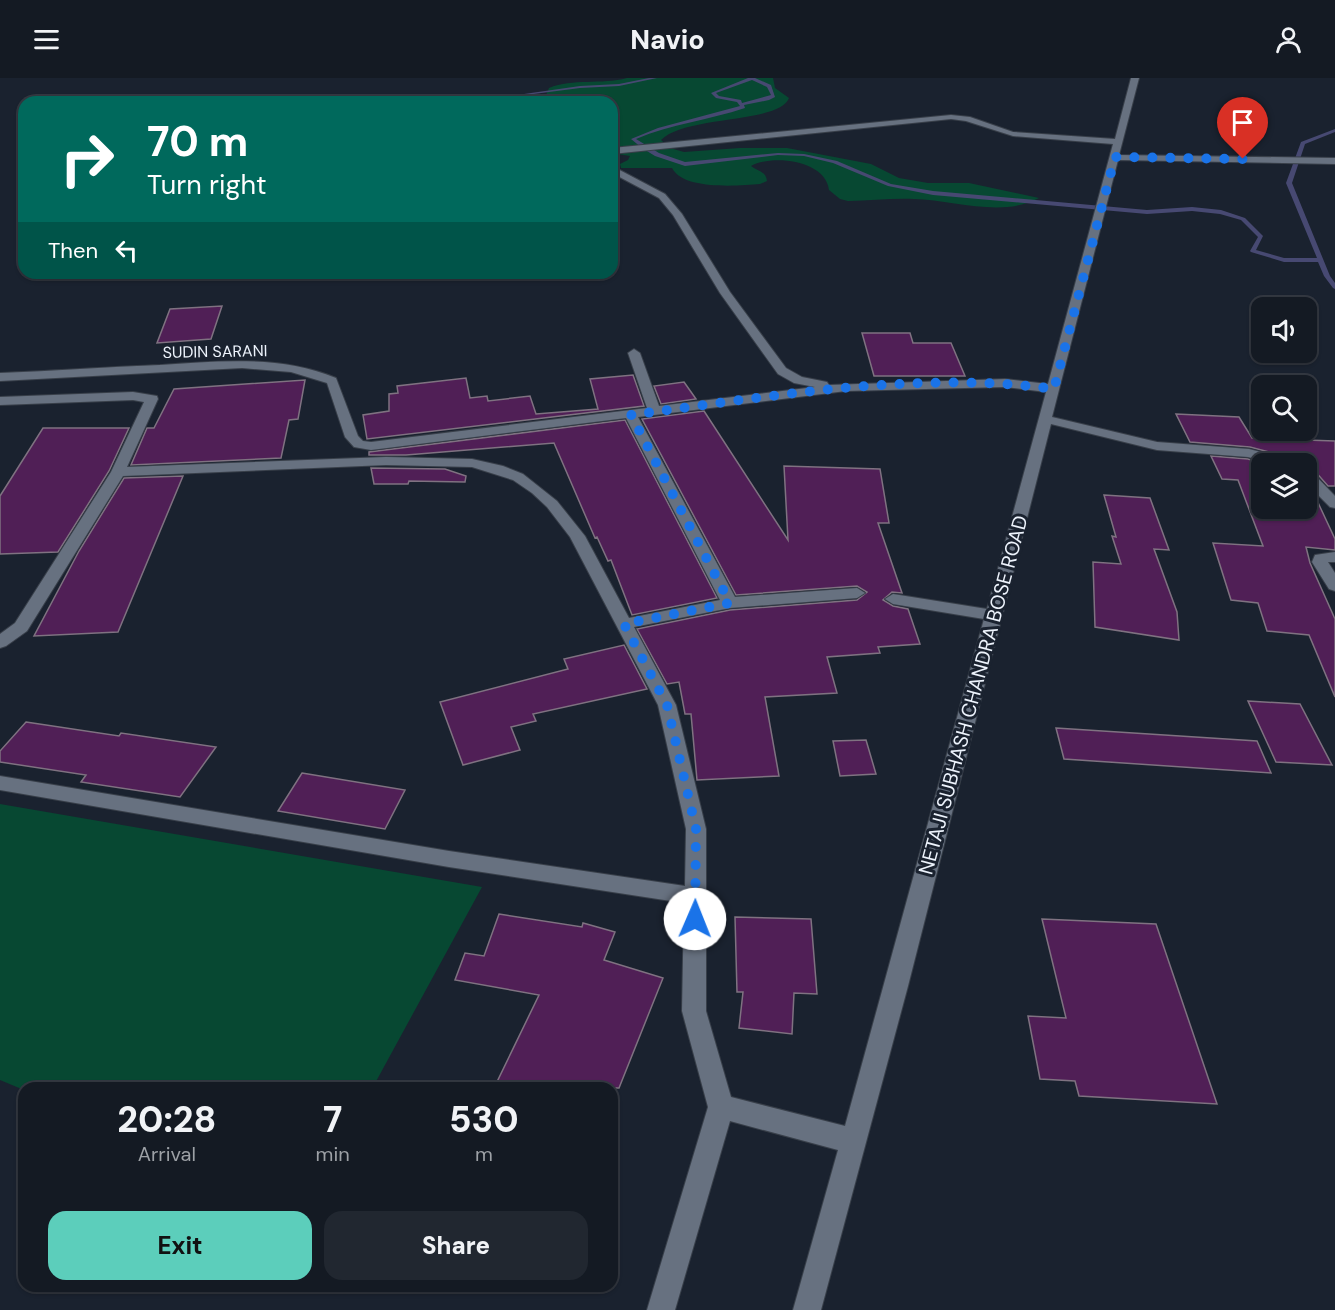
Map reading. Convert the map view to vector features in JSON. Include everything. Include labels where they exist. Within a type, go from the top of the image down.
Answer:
[{"type":"street","name":"NETAJI SUBHASH CHANDRA BOSE ROAD","points":[[807,1310],[854,1141],[1135,78]]},
{"type":"street","points":[[618,151],[951,117],[971,119],[1001,131],[1021,135],[1119,142]]},
{"type":"street","points":[[1115,157],[1335,161]]},
{"type":"street","points":[[618,172],[662,196],[670,205],[725,293],[797,393]]},
{"type":"street","points":[[634,353],[655,412]]},
{"type":"street","name":"SUDIN SARANI","points":[[0,377],[232,366],[301,369],[332,381],[354,440],[365,445],[386,446],[631,415]]},
{"type":"street","points":[[782,371],[798,380],[846,387]]},
{"type":"street","points":[[730,603],[631,415],[846,387],[1005,383],[1054,389]]},
{"type":"street","points":[[0,401],[133,396],[152,399],[118,472],[21,627],[0,642]]},
{"type":"street","points":[[1046,419],[1157,446],[1251,454]]},
{"type":"street","points":[[118,472],[386,460],[472,463],[498,469],[518,477],[552,504],[578,536],[667,705],[696,829],[694,1011],[721,1107],[661,1310]]},
{"type":"street","points":[[1317,485],[1335,504]]},
{"type":"street","points":[[1335,557],[1321,558],[1320,562],[1335,586]]},
{"type":"street","points":[[624,624],[730,603],[857,593]]},
{"type":"street","points":[[893,599],[994,615]]},
{"type":"street","points":[[0,628],[21,627]]},
{"type":"street","points":[[0,783],[449,859],[695,896]]},
{"type":"street","points":[[721,1107],[854,1141]]},
{"type":"green space","points":[[627,78],[773,78],[775,88],[789,98],[782,106],[768,112],[690,127],[673,132],[661,140],[670,148],[684,152],[740,148],[787,148],[871,164],[899,178],[928,183],[969,183],[1039,198],[1009,207],[914,199],[848,201],[840,199],[829,190],[826,180],[809,166],[784,160],[760,162],[751,166],[763,173],[767,181],[760,184],[725,186],[687,180],[672,168],[621,168],[620,164],[628,160],[630,156],[618,154],[618,96],[544,96],[549,88],[558,85]]},
{"type":"green space","points":[[0,804],[482,887],[376,1082],[18,1082],[18,1088],[0,1080]]},
{"type":"building","points":[[222,306],[211,339],[157,343],[170,309]]},
{"type":"building","points":[[862,333],[910,333],[913,343],[951,343],[965,376],[874,376]]},
{"type":"building","points":[[633,375],[644,406],[367,439],[363,415],[389,411],[389,394],[398,393],[397,386],[466,378],[470,398],[487,396],[488,401],[530,396],[536,414],[598,409],[590,379]]},
{"type":"building","points":[[305,380],[298,419],[289,420],[281,458],[131,465],[147,428],[154,428],[174,389]]},
{"type":"building","points":[[684,382],[696,399],[661,404],[654,386]]},
{"type":"building","points":[[704,411],[788,540],[784,466],[880,469],[889,523],[878,523],[902,593],[892,592],[883,600],[893,606],[908,609],[920,644],[878,647],[880,653],[827,657],[837,693],[765,697],[779,776],[697,780],[691,714],[685,714],[679,682],[667,684],[637,629],[730,610],[857,600],[867,592],[857,586],[736,595],[642,419]]},
{"type":"building","points":[[1176,414],[1239,417],[1251,436],[1251,441],[1335,441],[1335,486],[1328,486],[1317,474],[1317,453],[1273,453],[1250,447],[1190,442]]},
{"type":"building","points":[[625,420],[717,598],[632,615],[611,560],[608,561],[597,537],[595,538],[554,443],[406,455],[369,455],[369,452]]},
{"type":"building","points":[[43,428],[129,428],[109,471],[58,552],[0,554],[0,496]]},
{"type":"building","points":[[1211,456],[1251,460],[1251,514],[1238,480],[1222,479]]},
{"type":"building","points":[[371,468],[445,469],[466,476],[465,482],[409,481],[408,484],[374,484]]},
{"type":"building","points":[[183,476],[118,632],[34,636],[79,551],[124,478]]},
{"type":"building","points":[[1104,495],[1150,498],[1169,550],[1154,549],[1177,612],[1179,640],[1095,627],[1093,562],[1121,564],[1112,536],[1116,537]]},
{"type":"building","points":[[1317,500],[1335,539],[1335,550],[1306,547],[1310,563],[1335,619],[1335,697],[1309,635],[1267,631],[1258,603],[1231,600],[1213,543],[1263,546],[1253,519],[1317,519]]},
{"type":"building","points":[[624,645],[647,689],[533,714],[536,721],[511,727],[520,750],[463,765],[440,702],[568,669],[564,659]]},
{"type":"building","points":[[1248,701],[1300,704],[1332,765],[1276,762]]},
{"type":"building","points":[[26,722],[216,747],[180,797],[81,782],[86,775],[0,762],[0,751]]},
{"type":"building","points":[[1056,728],[1257,741],[1271,773],[1064,759]]},
{"type":"building","points":[[866,740],[876,774],[840,776],[833,741]]},
{"type":"building","points":[[302,773],[405,790],[385,829],[278,811]]},
{"type":"building","points":[[499,914],[582,927],[583,923],[615,932],[604,960],[663,978],[619,1088],[618,1082],[497,1082],[539,995],[455,980],[465,953],[484,956]]},
{"type":"building","points":[[735,917],[811,919],[817,994],[794,993],[792,1034],[739,1028],[743,992],[737,992]]},
{"type":"building","points":[[1042,919],[1156,924],[1217,1104],[1079,1096],[1075,1081],[1040,1079],[1028,1016],[1066,1018]]},
{"type":"waterway","points":[[526,94],[619,85],[655,78]]},
{"type":"waterway","points":[[743,104],[773,96],[769,86],[752,78],[713,93],[718,97],[739,101],[743,107],[646,133],[633,139],[657,154],[685,164],[778,154],[804,155],[835,162],[890,185],[933,193],[1147,212],[1192,209],[1221,212],[1243,219],[1261,237],[1253,251],[1284,260],[1320,260]]},
{"type":"waterway","points":[[1335,130],[1303,143],[1289,183],[1327,276],[1335,287]]},
{"type":"route","points":[[695,919],[696,829],[667,705],[624,624],[730,603],[644,444],[631,415],[846,387],[1005,383],[1054,389],[1115,157],[1243,159]]}]
